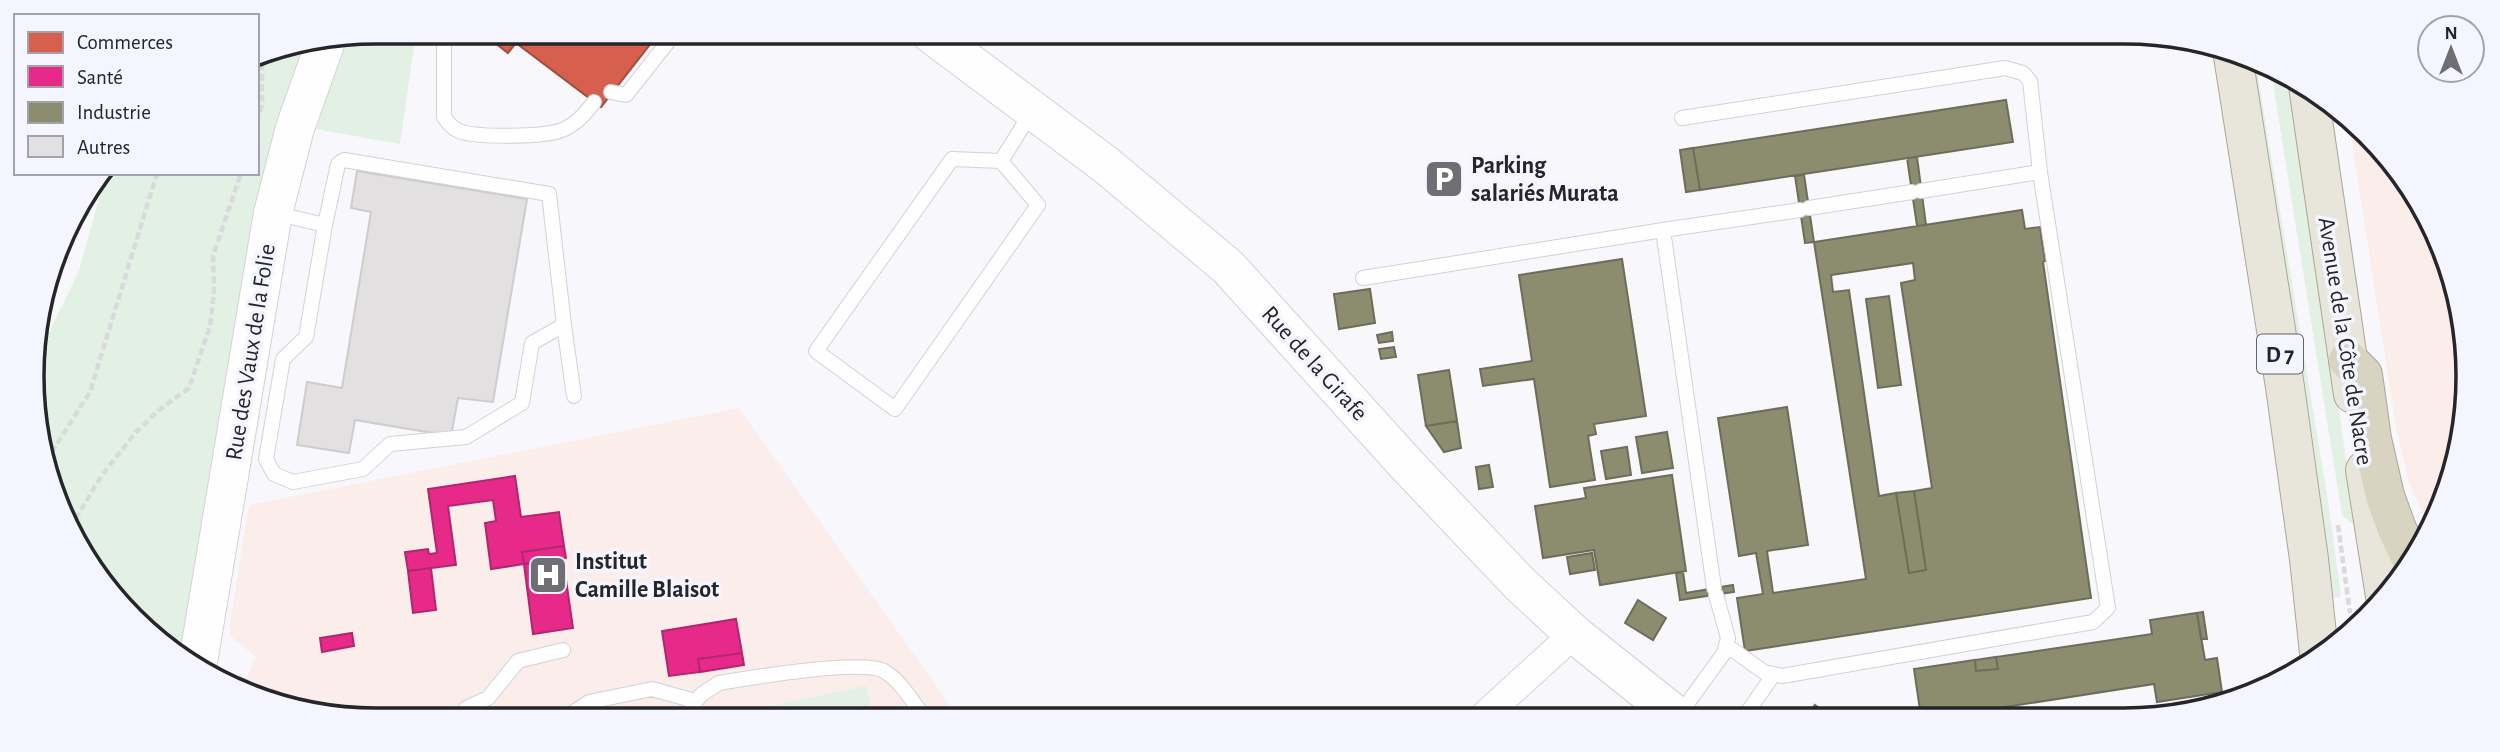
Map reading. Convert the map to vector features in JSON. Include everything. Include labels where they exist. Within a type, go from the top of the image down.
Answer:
[{"type":"highway","points":[[2348,359],[2363,375],[2372,439],[2385,496],[2407,550]]},
{"type":"main road","name":"D 7","points":[[2234,62],[2309,559],[2318,646]]},
{"type":"main road","name":"Avenue de la Côte de Nacre","points":[[2310,101],[2383,584]]},
{"type":"street","name":"Rue de la Girafe","points":[[946,44],[1111,169],[1228,267],[1520,584],[1574,634],[1667,708]]},
{"type":"street","name":"Rue des Vaux de la Folie","points":[[199,657],[273,213],[295,128],[323,48]]},
{"type":"street","points":[[1493,708],[1574,634]]},
{"type":"lane","points":[[444,44],[443,117],[450,126],[459,131],[472,135],[561,131],[578,120],[594,102]]},
{"type":"lane","points":[[611,92],[626,96],[666,44]]},
{"type":"lane","points":[[1682,118],[2005,68],[2023,73],[2030,81],[2040,172],[2108,608],[2092,622],[1782,676],[1764,672],[1726,645]]},
{"type":"lane","points":[[1001,161],[1033,109]]},
{"type":"lane","points":[[952,159],[1001,161],[1038,205],[895,409],[816,351],[952,159]]},
{"type":"lane","points":[[564,325],[532,343],[522,403],[466,438],[390,444],[363,469],[293,482],[274,474],[266,459],[283,359],[306,337],[338,164],[344,160],[549,194],[574,396]]},
{"type":"lane","points":[[1363,278],[2040,172]]},
{"type":"lane","points":[[273,213],[325,225]]},
{"type":"lane","points":[[1663,230],[1715,591],[1728,638],[1724,653],[1684,708]]},
{"type":"lane","points":[[466,708],[488,698],[518,661],[563,650]]},
{"type":"lane","points":[[690,708],[702,694],[719,683],[859,665],[882,670],[898,681],[918,708]]},
{"type":"lane","points":[[1750,708],[1774,674]]},
{"type":"lane","points":[[581,708],[589,702],[652,689],[695,701]]},
{"type":"path","points":[[259,115],[262,105],[262,64]]},
{"type":"path","points":[[52,451],[90,392],[156,175]]},
{"type":"path","points":[[76,518],[102,475],[136,432],[159,410],[189,388],[210,326],[214,292],[213,256],[240,175]]},
{"type":"shaded area","points":[[414,44],[400,144],[316,129],[343,46]]},
{"type":"shaded area","points":[[308,51],[185,648],[141,611],[100,561],[78,523],[55,462],[44,398],[44,354],[46,338],[79,271],[102,189],[111,175],[259,175],[259,65]]},
{"type":"shaded area","points":[[2248,68],[2257,72],[2329,507],[2341,597],[2328,598]]},
{"type":"shaded area","points":[[2272,79],[2291,88],[2336,374],[2355,524],[2342,515]]},
{"type":"shaded area","points":[[2351,133],[2388,174],[2412,210],[2439,269],[2450,311],[2456,354],[2456,398],[2445,462],[2424,518],[2409,482],[2396,427]]},
{"type":"shaded area","name":"Institut Camille Blaisot","points":[[739,408],[952,708],[354,708],[311,702],[269,691],[245,681],[256,657],[230,636],[249,505]]},
{"type":"shaded area","points":[[866,686],[871,708],[761,708]]},
{"type":"building: Commerces","points":[[496,44],[515,44],[508,53]]},
{"type":"building: Commerces","points":[[517,44],[650,44],[601,107]]},
{"type":"building: Santé","points":[[515,476],[521,517],[559,512],[564,546],[522,552],[524,564],[491,569],[485,523],[496,521],[493,500],[448,506],[456,565],[408,571],[405,552],[428,549],[429,554],[437,553],[428,489]]},
{"type":"building: Santé","points":[[564,546],[566,558],[524,564],[522,552]]},
{"type":"building: Santé","points":[[563,559],[573,628],[533,634],[524,564]]},
{"type":"building: Santé","points":[[431,568],[436,610],[413,613],[408,571]]},
{"type":"building: Santé","points":[[736,619],[742,653],[698,659],[700,672],[669,676],[662,631]]},
{"type":"building: Santé","points":[[352,633],[354,646],[322,652],[320,638]]},
{"type":"building: Santé","points":[[742,653],[744,665],[700,672],[698,659]]},
{"type":"building: Industrie","points":[[2006,100],[2013,142],[1700,190],[1693,148]]},
{"type":"building: Industrie","points":[[1693,148],[1700,190],[1686,192],[1680,150]]},
{"type":"building: Industrie","points":[[1917,157],[1926,225],[1917,226],[1907,158]]},
{"type":"building: Industrie","points":[[1804,175],[1814,242],[1805,243],[1795,176]]},
{"type":"building: Industrie","points":[[2022,210],[2025,229],[2040,227],[2091,598],[1745,651],[1737,598],[1763,594],[1756,553],[1739,556],[1718,418],[1787,407],[1808,545],[1767,551],[1773,593],[1866,579],[1814,242]],"holes":[[[1913,263],[1915,280],[1901,283],[1932,488],[1914,491],[1926,570],[1909,573],[1896,493],[1879,496],[1849,290],[1833,292],[1831,275]]]},
{"type":"building: Industrie","points":[[1622,259],[1646,416],[1594,424],[1596,434],[1588,436],[1595,480],[1550,487],[1534,379],[1483,386],[1480,369],[1532,361],[1519,275]]},
{"type":"building: Industrie","points":[[1370,289],[1375,323],[1339,329],[1334,294]]},
{"type":"building: Industrie","points":[[1889,296],[1901,385],[1878,388],[1866,299]]},
{"type":"building: Industrie","points":[[1392,332],[1393,341],[1379,343],[1377,335]]},
{"type":"building: Industrie","points":[[1394,347],[1396,357],[1381,359],[1379,349]]},
{"type":"building: Industrie","points":[[1449,370],[1457,421],[1426,426],[1418,375]]},
{"type":"building: Industrie","points":[[1457,421],[1461,448],[1444,452],[1426,426]]},
{"type":"building: Industrie","points":[[1667,432],[1673,468],[1642,473],[1636,437]]},
{"type":"building: Industrie","points":[[1627,447],[1631,475],[1606,479],[1601,451]]},
{"type":"building: Industrie","points":[[1489,465],[1493,487],[1479,489],[1476,467]]},
{"type":"building: Industrie","points":[[1672,475],[1686,571],[1600,585],[1594,550],[1543,558],[1535,506],[1586,498],[1584,488]]},
{"type":"building: Industrie","points":[[1914,491],[1926,570],[1909,573],[1896,493]]},
{"type":"building: Industrie","points":[[1592,553],[1595,570],[1570,574],[1567,557]]},
{"type":"building: Industrie","points":[[1683,572],[1686,593],[1733,585],[1734,592],[1680,600],[1676,573]]},
{"type":"building: Industrie","points":[[1638,600],[1666,618],[1653,640],[1625,623]]},
{"type":"building: Industrie","points":[[2203,612],[2207,639],[2201,639],[2197,613]]},
{"type":"building: Industrie","points":[[2197,613],[2205,660],[2217,658],[2222,692],[2157,702],[2154,684],[1999,708],[1920,708],[1914,669],[1975,660],[1976,671],[1998,669],[1996,657],[2152,634],[2150,620]]},
{"type":"building: Industrie","points":[[1996,657],[1998,669],[1976,671],[1975,660]]},
{"type":"building: Autres","points":[[357,171],[527,199],[493,402],[458,398],[451,436],[355,420],[349,453],[297,445],[307,382],[342,388],[371,212],[351,208]]},
{"type":"place","name":"Parking salariés Murata","points":[[1444,179]]},
{"type":"place","name":"Institut Camille Blaisot","points":[[548,575]]}]
